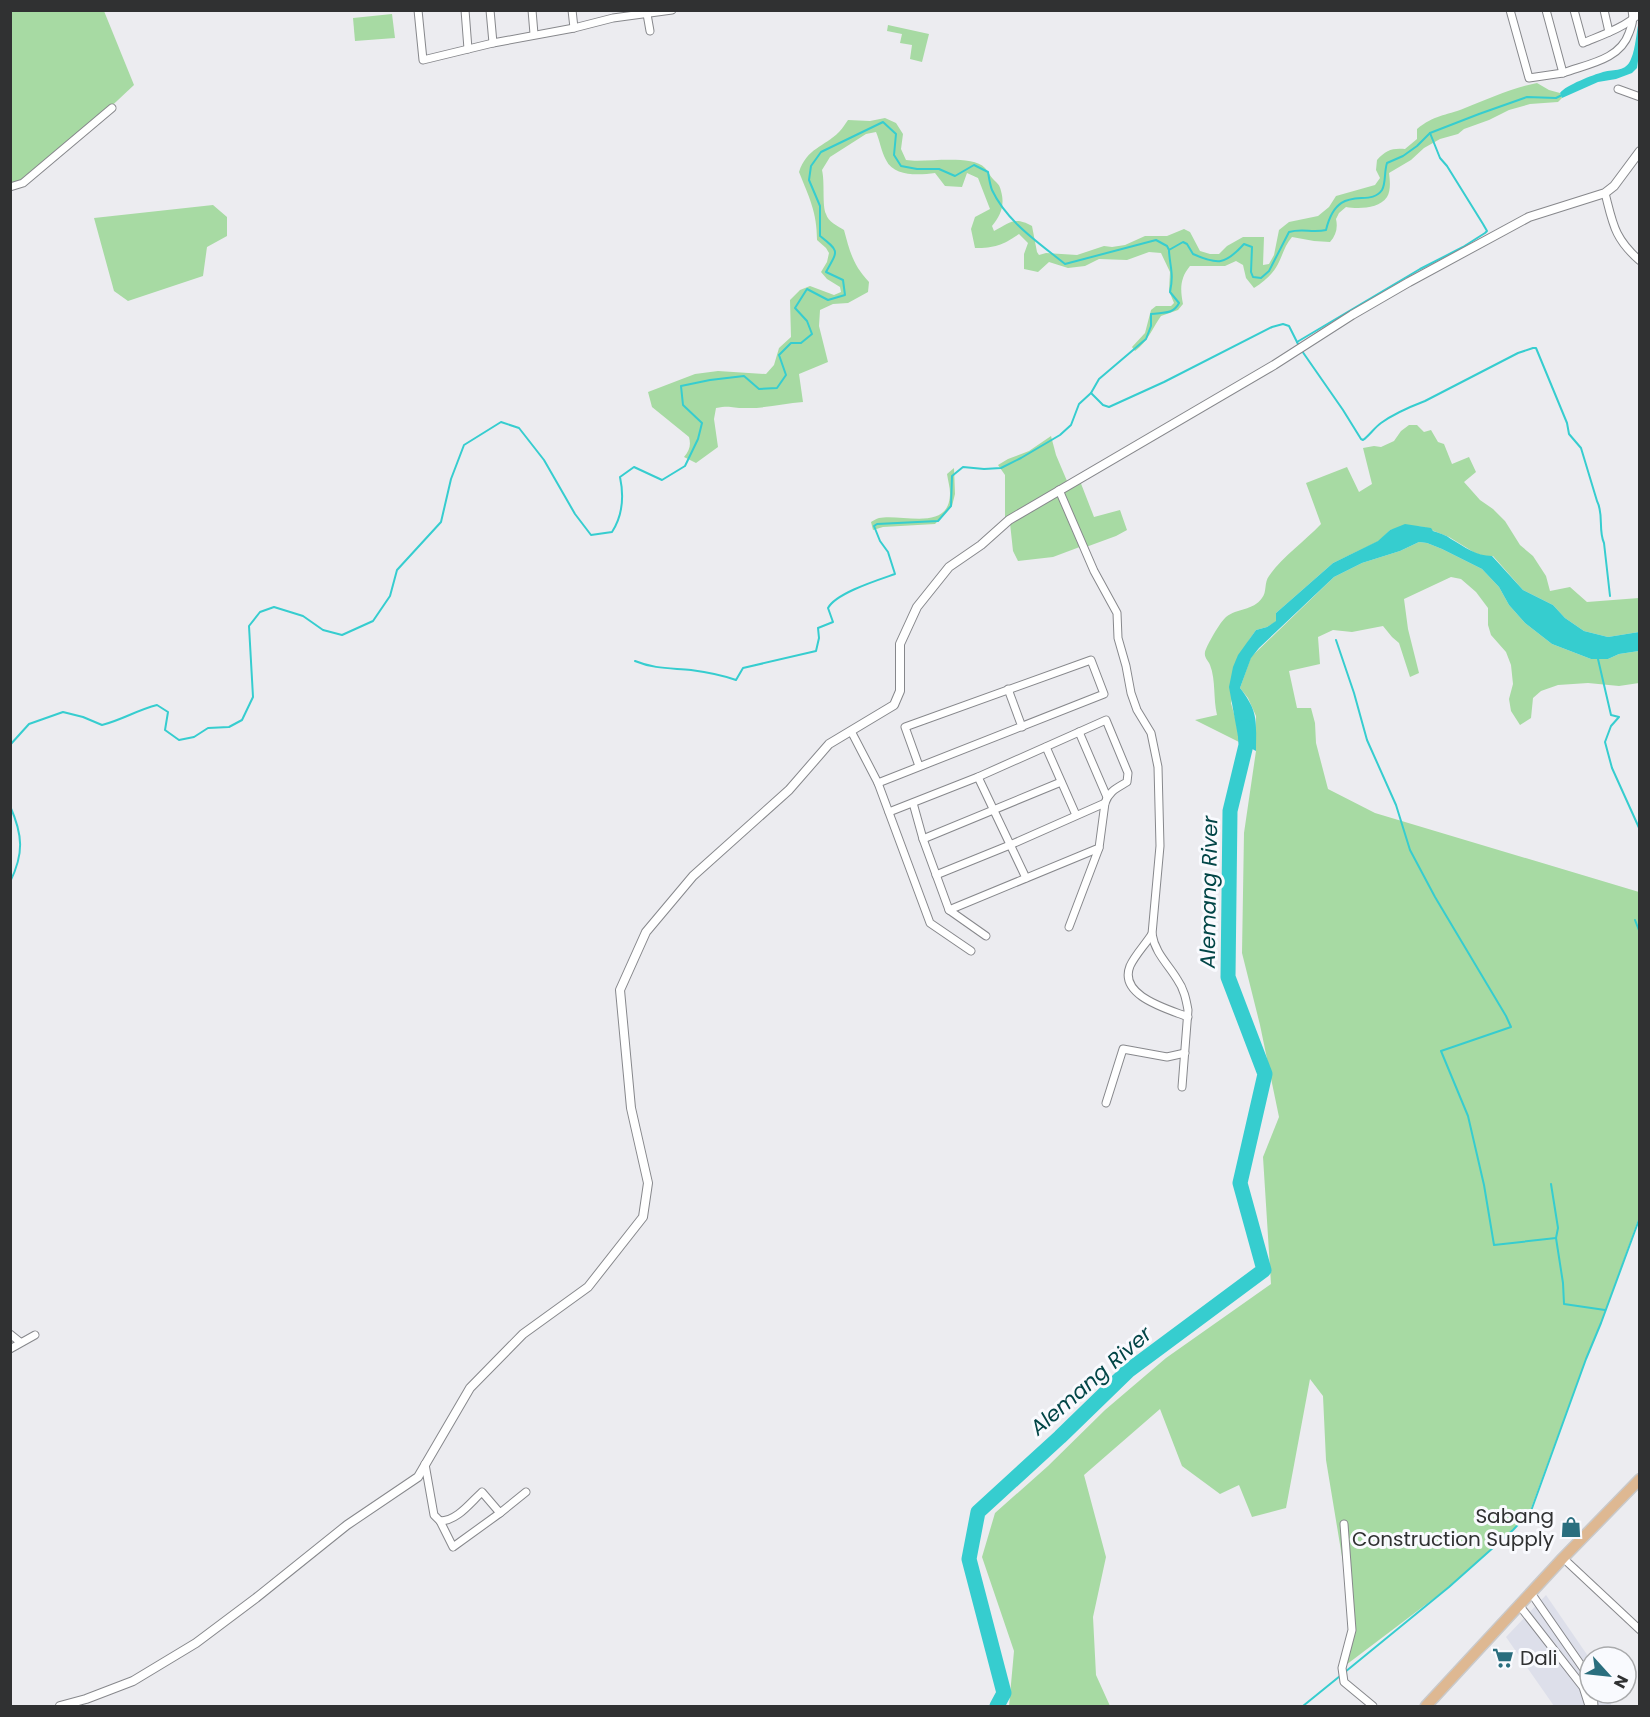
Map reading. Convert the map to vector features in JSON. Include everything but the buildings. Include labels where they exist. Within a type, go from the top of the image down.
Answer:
[{"type":"main road","points":[[1426,1707],[1563,1558],[1640,1479]]},
{"type":"street","points":[[418,10],[423,60],[534,34],[574,28],[613,14],[647,14],[672,10]]},
{"type":"street","points":[[465,10],[468,49]]},
{"type":"street","points":[[490,10],[492,43]]},
{"type":"street","points":[[532,10],[534,34]]},
{"type":"street","points":[[572,10],[574,28]]},
{"type":"street","points":[[1510,10],[1529,78],[1563,73],[1612,55],[1622,48],[1637,16]]},
{"type":"street","points":[[1546,10],[1563,73]]},
{"type":"street","points":[[1574,10],[1583,43],[1610,32],[1637,16]]},
{"type":"street","points":[[1604,10],[1610,32]]},
{"type":"street","points":[[1632,10],[1637,16]]},
{"type":"street","points":[[647,14],[650,31]]},
{"type":"street","points":[[1618,89],[1640,97]]},
{"type":"street","points":[[10,187],[22,183],[112,108]]},
{"type":"street","points":[[60,1707],[133,1681],[196,1643],[347,1525],[418,1477],[470,1388],[523,1334],[588,1287],[643,1217],[648,1183],[631,1108],[620,990],[646,932],[693,876],[789,790],[830,744],[894,705],[900,691],[900,644],[917,607],[949,567],[981,545],[1009,520],[1274,365],[1409,282],[1529,217],[1605,193],[1614,186],[1640,151]]},
{"type":"street","points":[[1605,193],[1615,232],[1640,261]]},
{"type":"street","points":[[1059,490],[1094,571],[1117,613],[1118,638],[1131,693],[1137,710],[1151,732],[1158,767],[1160,846],[1152,934],[1155,947],[1184,990],[1188,1010],[1182,1088]]},
{"type":"street","points":[[878,783],[1104,694],[1091,660],[905,727],[919,766]]},
{"type":"street","points":[[1008,689],[1022,727]]},
{"type":"street","points":[[889,812],[978,777],[1106,720],[1128,778],[1127,782],[1111,791],[1106,800],[1099,848],[1069,927]]},
{"type":"street","points":[[851,731],[878,783],[930,923],[971,951]]},
{"type":"street","points":[[1078,732],[1106,800]]},
{"type":"street","points":[[1046,747],[1076,815]]},
{"type":"street","points":[[978,777],[1026,878]]},
{"type":"street","points":[[924,839],[1061,782]]},
{"type":"street","points":[[936,875],[1010,845],[1106,800]]},
{"type":"street","points":[[913,803],[949,910],[986,936]]},
{"type":"street","points":[[949,910],[1099,848]]},
{"type":"street","points":[[1152,934],[1129,969],[1133,990],[1145,999],[1188,1017]]},
{"type":"street","points":[[1106,1103],[1123,1049],[1167,1057],[1185,1053]]},
{"type":"street","points":[[10,1334],[20,1342]]},
{"type":"street","points":[[10,1349],[35,1335]]},
{"type":"street","points":[[425,1464],[434,1515],[440,1521],[453,1546],[526,1492]]},
{"type":"street","points":[[440,1521],[455,1517],[482,1492],[500,1513]]},
{"type":"street","points":[[1344,1524],[1352,1630],[1342,1668],[1344,1682],[1373,1707]]},
{"type":"street","points":[[1563,1558],[1640,1630]]},
{"type":"street","points":[[1531,1593],[1578,1660]]},
{"type":"street","points":[[1520,1605],[1583,1687],[1589,1707]]},
{"type":"street","points":[[1547,1640],[1558,1631]]},
{"type":"shaded area","points":[[1546,1595],[1580,1645],[1578,1645],[1578,1705],[1611,1706],[1554,1706],[1506,1637]]},
{"type":"green space","points":[[11,11],[104,11],[134,85],[87,129],[23,183],[11,187]]},
{"type":"green space","points":[[392,14],[395,38],[355,41],[353,18]]},
{"type":"green space","points":[[888,25],[929,34],[922,62],[910,59],[912,45],[900,43],[902,34],[887,31]]},
{"type":"green space","points":[[1537,83],[1560,93],[1562,98],[1558,102],[1530,104],[1509,110],[1424,148],[1411,160],[1389,173],[1389,192],[1383,201],[1368,207],[1346,207],[1339,213],[1336,219],[1336,231],[1330,242],[1292,237],[1273,271],[1254,288],[1246,278],[1243,265],[1236,261],[1225,266],[1190,266],[1184,275],[1182,284],[1183,304],[1178,310],[1161,316],[1147,339],[1135,351],[1132,347],[1145,333],[1151,310],[1156,306],[1171,306],[1174,303],[1169,291],[1170,272],[1161,253],[1149,252],[1127,260],[1099,259],[1085,266],[1068,268],[1049,262],[1038,272],[1024,269],[1024,254],[1028,243],[1019,234],[999,245],[975,248],[971,229],[975,217],[990,209],[978,178],[967,173],[962,187],[945,186],[935,173],[901,172],[890,166],[886,160],[876,132],[866,134],[830,157],[822,170],[827,217],[844,230],[853,258],[869,282],[868,292],[848,303],[833,304],[820,310],[819,326],[828,362],[799,374],[803,402],[759,408],[716,408],[714,419],[718,447],[696,463],[684,457],[690,447],[689,437],[652,407],[648,392],[695,374],[718,371],[766,374],[774,365],[779,348],[791,337],[790,300],[800,290],[810,286],[834,295],[841,292],[840,287],[821,272],[829,253],[817,240],[814,213],[799,172],[811,153],[839,132],[848,120],[870,121],[885,118],[896,123],[903,134],[901,149],[906,160],[970,161],[985,168],[1001,189],[1003,201],[998,218],[992,226],[994,231],[1016,221],[1032,226],[1039,255],[1046,253],[1077,255],[1104,246],[1125,245],[1145,236],[1167,236],[1184,229],[1190,232],[1200,251],[1210,254],[1219,254],[1227,246],[1243,237],[1264,237],[1263,265],[1269,264],[1274,255],[1279,230],[1289,222],[1318,216],[1329,207],[1336,196],[1375,185],[1380,178],[1376,170],[1377,160],[1390,150],[1405,149],[1417,139],[1417,129],[1423,124],[1500,94]]},
{"type":"green space","points":[[213,205],[227,217],[227,236],[207,247],[203,276],[128,301],[114,291],[94,218]]},
{"type":"green space","points":[[1409,425],[1417,425],[1424,432],[1431,430],[1438,442],[1444,444],[1452,464],[1469,457],[1476,472],[1464,482],[1480,500],[1505,521],[1520,545],[1533,556],[1546,576],[1550,591],[1570,587],[1587,602],[1639,598],[1639,632],[1608,637],[1584,631],[1565,618],[1553,605],[1523,590],[1493,556],[1475,553],[1449,537],[1424,527],[1412,526],[1390,530],[1379,541],[1333,563],[1276,613],[1277,621],[1256,630],[1249,640],[1231,703],[1239,742],[1195,720],[1217,715],[1212,671],[1205,652],[1217,628],[1230,614],[1254,605],[1264,596],[1267,578],[1321,524],[1306,483],[1347,467],[1359,492],[1372,484],[1363,448],[1381,447],[1394,441]]},
{"type":"green space","points":[[1051,436],[1067,481],[1005,519],[1005,475],[998,465],[1029,451]]},
{"type":"green space","points":[[954,468],[955,494],[952,506],[935,524],[883,527],[873,530],[871,522],[879,518],[923,519],[942,513],[948,505],[950,493],[947,474]]},
{"type":"green space","points":[[1080,481],[1094,517],[1120,510],[1127,530],[1086,547],[1085,545],[1053,557],[1018,561],[1013,551],[1010,523]]},
{"type":"green space","points":[[1419,542],[1442,549],[1482,569],[1499,587],[1509,605],[1525,623],[1552,644],[1591,659],[1608,659],[1619,654],[1639,651],[1639,683],[1619,686],[1588,683],[1558,685],[1541,691],[1533,698],[1531,718],[1520,725],[1511,711],[1509,699],[1513,684],[1511,665],[1506,652],[1491,635],[1488,625],[1488,608],[1476,592],[1461,579],[1451,577],[1404,599],[1408,629],[1419,673],[1410,677],[1399,643],[1383,626],[1352,632],[1333,630],[1318,637],[1320,664],[1289,671],[1297,708],[1311,708],[1315,723],[1316,743],[1328,789],[1375,813],[1639,892],[1639,1217],[1530,1511],[1513,1530],[1449,1587],[1342,1668],[1352,1630],[1326,1460],[1323,1396],[1310,1379],[1286,1508],[1252,1517],[1239,1485],[1220,1494],[1182,1466],[1160,1409],[1084,1475],[1106,1557],[1093,1617],[1096,1675],[1110,1706],[1009,1706],[1014,1651],[982,1557],[995,1513],[1048,1466],[1105,1410],[1166,1358],[1271,1284],[1263,1157],[1279,1117],[1242,953],[1244,833],[1256,751],[1256,716],[1248,698],[1240,688],[1251,657],[1334,577],[1362,563],[1400,551]]},
{"type":"water","points":[[1639,21],[1639,54],[1637,68],[1632,73],[1598,82],[1562,98],[1560,93],[1574,84],[1599,73],[1620,69],[1629,63],[1633,54]]},
{"type":"water","points":[[1405,524],[1431,528],[1471,550],[1492,556],[1523,590],[1553,605],[1565,618],[1584,631],[1608,637],[1639,632],[1639,651],[1619,654],[1608,659],[1591,659],[1552,644],[1525,623],[1509,605],[1499,587],[1482,569],[1442,549],[1419,542],[1400,551],[1362,563],[1334,577],[1259,648],[1251,658],[1240,688],[1251,704],[1255,718],[1256,751],[1239,742],[1229,687],[1238,655],[1256,630],[1276,621],[1276,613],[1333,563],[1378,541],[1390,530]]},
{"type":"waterway","points":[[10,745],[29,724],[63,712],[102,725],[157,705],[168,712],[165,730],[179,740],[194,737],[208,728],[229,727],[242,720],[253,697],[249,626],[260,612],[274,607],[303,616],[323,630],[342,635],[373,621],[390,596],[397,570],[441,522],[451,479],[464,445],[501,422],[519,428],[544,460],[575,514],[591,535],[612,532],[622,505],[620,477],[634,467],[662,480],[685,466],[698,439],[702,423],[683,405],[681,386],[744,376],[759,389],[777,388],[786,375],[779,355],[791,343],[801,343],[812,334],[807,321],[795,308],[807,289],[828,300],[845,295],[843,280],[826,272],[835,252],[831,245],[820,236],[820,206],[809,180],[811,166],[821,152],[883,122],[896,134],[894,155],[901,166],[939,169],[955,176],[974,165],[988,172],[992,190],[1006,212],[1024,231],[1065,264],[1156,240],[1167,246],[1169,250],[1183,242],[1193,254],[1209,260],[1221,261],[1232,256],[1244,244],[1252,247],[1251,272],[1253,277],[1261,278],[1269,271],[1289,232],[1326,230],[1331,215],[1338,206],[1346,201],[1376,195],[1382,190],[1387,163],[1403,156],[1430,133],[1527,97],[1556,98],[1562,95]]},
{"type":"waterway","points":[[1297,342],[1487,231],[1440,158],[1430,133]]},
{"type":"waterway","points":[[1091,393],[1099,379],[1146,339],[1151,326],[1151,314],[1164,313],[1177,307],[1179,303],[1170,292],[1172,275],[1169,251]]},
{"type":"waterway","points":[[635,661],[656,667],[691,670],[736,680],[743,668],[816,651],[819,638],[818,628],[833,622],[828,608],[832,602],[858,588],[895,574],[888,552],[880,541],[874,526],[938,521],[951,506],[952,476],[963,467],[1001,468],[1021,458],[1060,435],[1071,425],[1079,404],[1091,393],[1103,405],[1109,407],[1272,327],[1283,324],[1289,326],[1298,344]]},
{"type":"waterway","points":[[1302,351],[1363,440],[1381,423],[1396,414],[1518,353],[1536,348],[1567,423],[1569,434],[1581,448],[1599,506],[1610,596]]},
{"type":"waterway","points":[[1336,640],[1367,740],[1396,805],[1410,850],[1511,1027],[1441,1051],[1468,1116],[1484,1185],[1494,1245],[1556,1238]]},
{"type":"waterway","points":[[1598,659],[1611,715],[1619,717],[1611,726],[1605,742],[1612,768],[1640,830]]},
{"type":"waterway","name":"Alemang River","points":[[997,1706],[1004,1693],[969,1559],[978,1512],[1128,1371],[1264,1270],[1240,1183],[1265,1074],[1228,977],[1230,811],[1246,745],[1245,727]]},
{"type":"waterway","points":[[10,806],[20,844],[18,862],[10,882]]},
{"type":"waterway","points":[[1635,920],[1640,933]]},
{"type":"waterway","points":[[1551,1184],[1558,1228],[1556,1238],[1564,1304],[1605,1310]]},
{"type":"waterway","points":[[1345,1672],[1449,1587],[1531,1511],[1640,1217]]},
{"type":"waterway","points":[[1303,1706],[1340,1676]]},
{"type":"place","name":"Sabang Construction Supply","points":[[1571,1527]]},
{"type":"place","name":"Dali","points":[[1503,1658]]}]
